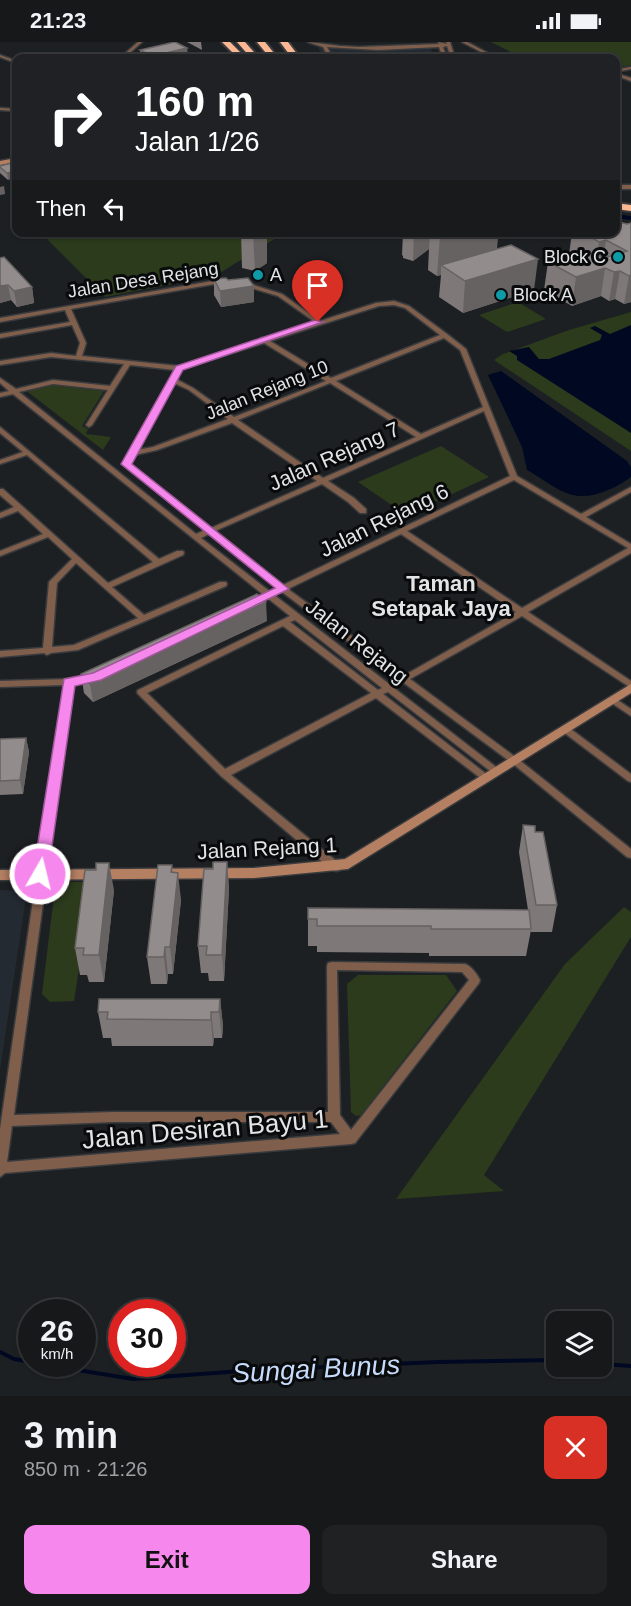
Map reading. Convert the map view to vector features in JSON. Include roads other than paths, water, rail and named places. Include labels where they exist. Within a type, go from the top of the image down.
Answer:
[{"type":"highway","points":[[226,42],[238,54]]},
{"type":"highway","points":[[243,42],[254,54]]},
{"type":"highway","points":[[252,42],[262,54]]},
{"type":"highway","points":[[261,42],[271,54]]},
{"type":"highway","points":[[270,42],[280,54]]},
{"type":"street","points":[[126,54],[140,42]]},
{"type":"street","points":[[310,42],[325,47],[449,43]]},
{"type":"street","points":[[464,42],[487,54]]},
{"type":"street","points":[[325,47],[329,54]]},
{"type":"street","name":"Jalan Desa Rejang","points":[[0,320],[224,280],[280,295],[318,322]]},
{"type":"street","points":[[0,363],[51,355],[179,368],[318,322],[378,304],[394,303],[407,308],[465,351],[514,477],[631,549],[388,688],[224,774]]},
{"type":"street","points":[[67,308],[83,343],[79,357]]},
{"type":"street","points":[[0,336],[75,324]]},
{"type":"street","name":"Jalan Rejang 10","points":[[133,453],[155,449],[233,420],[444,334]]},
{"type":"street","points":[[263,339],[421,437]]},
{"type":"street","points":[[435,339],[453,340]]},
{"type":"street","points":[[88,425],[128,363]]},
{"type":"street","points":[[179,368],[126,464],[283,589],[515,761],[631,854]]},
{"type":"street","name":"Jalan Rejang","points":[[0,380],[269,596],[388,688],[492,775]]},
{"type":"street","points":[[172,380],[191,389],[351,500],[363,511]]},
{"type":"street","points":[[0,395],[53,382],[112,388]]},
{"type":"street","name":"Jalan Rejang 7","points":[[196,537],[486,408]]},
{"type":"street","points":[[0,430],[159,562]]},
{"type":"street","points":[[0,462],[27,453]]},
{"type":"street","name":"Jalan Rejang 6","points":[[258,601],[514,477]]},
{"type":"street","points":[[580,517],[631,489]]},
{"type":"street","points":[[0,491],[144,619]]},
{"type":"street","points":[[0,516],[19,508]]},
{"type":"street","points":[[402,532],[631,687]]},
{"type":"street","points":[[0,554],[49,534]]},
{"type":"street","points":[[107,586],[180,553]]},
{"type":"street","points":[[47,652],[53,582],[77,558]]},
{"type":"street","points":[[0,654],[75,648],[223,584]]},
{"type":"street","points":[[296,616],[141,692],[224,774],[336,867]]},
{"type":"street","points":[[284,622],[377,694],[492,775]]},
{"type":"street","points":[[0,684],[69,682],[96,677],[106,672]]},
{"type":"street","points":[[0,1170],[9,1121],[40,874],[69,682]]},
{"type":"street","name":"Jalan Rejang 1","points":[[0,875],[254,873],[336,867],[348,864],[631,687]]},
{"type":"street","points":[[613,700],[631,713]]},
{"type":"street","points":[[565,729],[631,779]]},
{"type":"street","name":"Jalan Desiran Bayu 1","points":[[0,1170],[351,1139],[475,980],[465,968],[332,966],[334,1117]]},
{"type":"street","points":[[9,1121],[114,1117],[334,1117],[351,1139]]},
{"type":"water","points":[[631,325],[631,433],[517,360],[517,356],[509,351],[529,347],[539,359],[549,359],[600,340],[602,335],[590,328],[595,326],[610,334]]},
{"type":"water","points":[[501,371],[627,461],[631,467],[631,477],[602,493],[577,496],[558,489],[527,470],[522,447],[488,375]]},
{"type":"waterway","points":[[620,217],[631,218]]},
{"type":"waterway","name":"Sungai Bunus","points":[[0,1352],[18,1360]]},
{"type":"waterway","name":"Sungai Bunus","points":[[96,1373],[133,1379],[255,1370],[438,1362],[546,1360]]},
{"type":"waterway","name":"Sungai Bunus","points":[[612,1365],[631,1366]]},
{"type":"place","name":"Block C","points":[[618,257]]},
{"type":"place","name":"A","points":[[258,275]]},
{"type":"place","name":"Block A","points":[[501,295]]},
{"type":"district","name":"Taman Setapak Jaya","points":[[441,596]]}]
